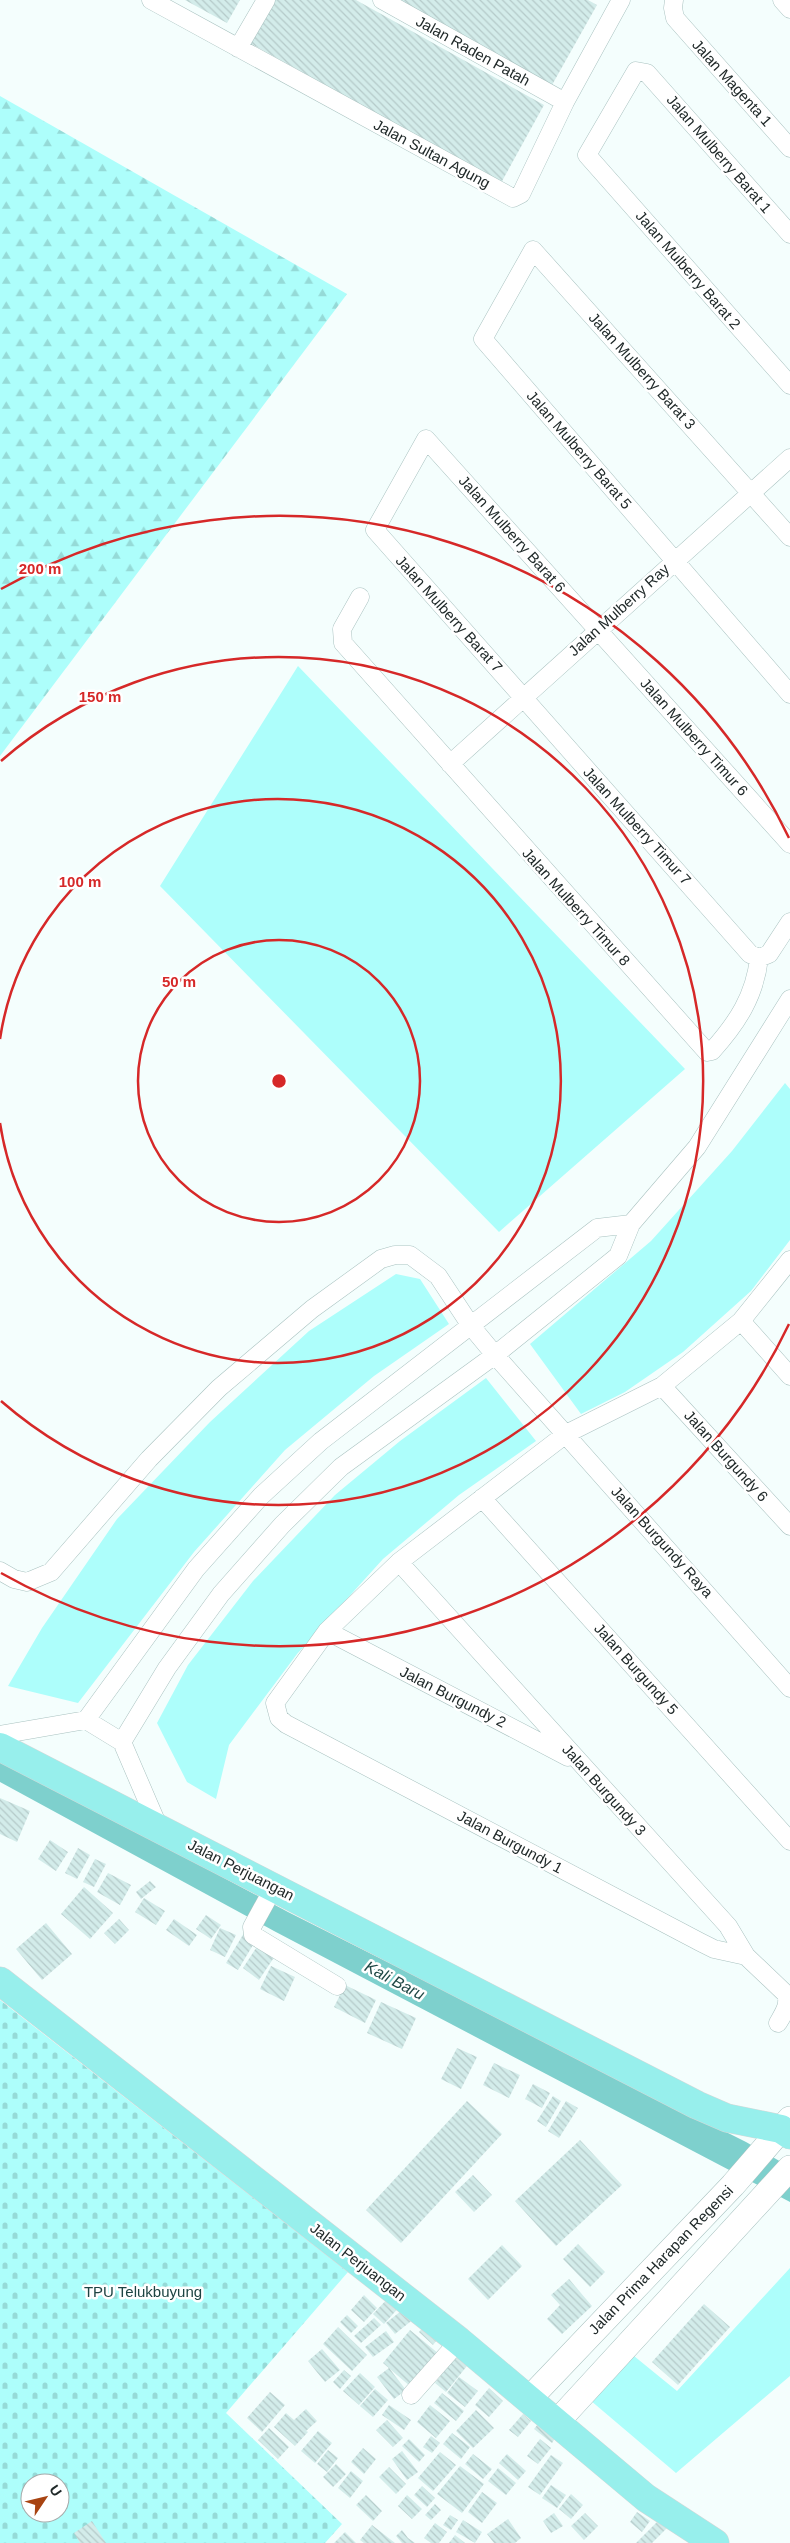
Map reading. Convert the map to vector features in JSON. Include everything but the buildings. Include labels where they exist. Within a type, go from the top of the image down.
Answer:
[{"type":"main road","name":"Jalan Perjuangan","points":[[0,1747],[159,1828],[272,1891],[697,2105],[728,2118],[781,2133]]},
{"type":"main road","name":"Jalan Perjuangan","points":[[0,1980],[459,2340],[530,2398],[556,2423],[646,2498],[716,2543]]},
{"type":"street","name":"Jalan Sultan Agung","points":[[151,0],[513,198],[521,194],[565,102],[619,1]]},
{"type":"street","points":[[238,48],[266,0]]},
{"type":"street","name":"Jalan Raden Patah","points":[[382,0],[565,102]]},
{"type":"street","name":"Jalan Magenta 1","points":[[674,0],[672,8],[675,18],[790,148]]},
{"type":"street","points":[[782,0],[790,10]]},
{"type":"street","name":"Jalan Mulberry Barat 2","points":[[647,73],[636,71],[587,155],[790,385]]},
{"type":"street","name":"Jalan Mulberry Barat 1","points":[[647,73],[790,234]]},
{"type":"street","name":"Jalan Mulberry Barat 5","points":[[533,250],[483,339],[790,694]]},
{"type":"street","name":"Jalan Mulberry Barat 3","points":[[533,250],[790,536]]},
{"type":"street","name":"Jalan Mulberry Barat 7","points":[[426,439],[375,530],[523,697]]},
{"type":"street","name":"Jalan Mulberry Barat 6","points":[[426,439],[598,630]]},
{"type":"street","name":"Jalan Mulberry Ray","points":[[450,764],[790,458]]},
{"type":"street","name":"Jalan Mulberry Timur 8","points":[[360,596],[342,629],[343,643],[702,1049],[712,1051],[732,1029],[747,1004],[757,979],[755,956]]},
{"type":"street","name":"Jalan Mulberry Timur 6","points":[[598,630],[790,844]]},
{"type":"street","name":"Jalan Mulberry Timur 7","points":[[523,697],[755,956]]},
{"type":"street","points":[[755,956],[769,954],[790,922]]},
{"type":"street","points":[[122,1742],[167,1668],[221,1594],[282,1525],[341,1467],[495,1355],[618,1256],[631,1224],[697,1148],[790,999]]},
{"type":"street","points":[[86,1720],[196,1570],[261,1496],[321,1441],[597,1228],[631,1224]]},
{"type":"street","name":"Jalan Burgundy Raya","points":[[0,1571],[14,1579],[27,1582],[51,1572],[149,1459],[219,1388],[312,1309],[382,1259],[395,1255],[410,1255],[438,1276],[472,1326],[495,1355],[790,1688]]},
{"type":"street","points":[[327,1631],[399,1562],[566,1434],[662,1386],[741,1321],[790,1260]]},
{"type":"street","points":[[741,1321],[790,1376]]},
{"type":"street","name":"Jalan Burgundy 6","points":[[662,1386],[790,1526]]},
{"type":"street","name":"Jalan Burgundy 5","points":[[482,1498],[790,1841]]},
{"type":"street","name":"Jalan Burgundy 3","points":[[399,1562],[728,1926],[746,1956],[786,1994],[788,1999],[787,2007],[778,2023]]},
{"type":"street","name":"Jalan Burgundy 1","points":[[327,1631],[275,1703],[279,1718],[286,1724],[700,1942],[714,1949],[746,1956]]},
{"type":"street","name":"Jalan Burgundy 2","points":[[327,1631],[579,1762]]},
{"type":"street","points":[[0,1735],[86,1720],[122,1742],[159,1828]]},
{"type":"street","points":[[272,1891],[251,1932],[256,1939],[337,1986]]},
{"type":"street","name":"Jalan Prima Harapan Regensi","points":[[530,2398],[781,2133]]},
{"type":"street","name":"Jalan Prima Harapan Regensi","points":[[556,2423],[790,2168]]},
{"type":"street","points":[[411,2395],[459,2340]]},
{"type":"green space","points":[[0,96],[347,294],[0,756]]},
{"type":"green space","points":[[298,666],[685,1069],[499,1232],[160,886]]},
{"type":"green space","points":[[785,1083],[790,1089],[790,1240],[751,1291],[683,1352],[625,1392],[581,1414],[530,1344],[651,1241],[732,1151]]},
{"type":"green space","points":[[396,1274],[420,1279],[449,1324],[374,1376],[285,1450],[194,1552],[78,1703],[8,1686],[42,1628],[117,1519],[210,1422],[309,1331]]},
{"type":"green space","points":[[486,1378],[536,1441],[459,1495],[383,1559],[297,1654],[229,1745],[216,1799],[187,1782],[157,1723],[188,1665],[253,1581],[335,1495],[400,1441]]},
{"type":"green space","name":"TPU Telukbuyung","points":[[0,2000],[348,2272],[226,2413],[342,2524],[325,2543],[0,2543]]},
{"type":"green space","points":[[790,2268],[790,2376],[676,2473],[590,2400],[634,2356],[677,2391]]},
{"type":"water","name":"Kali Baru","points":[[0,1758],[288,1912],[746,2142],[790,2167],[790,2202],[274,1931],[0,1782]]}]
